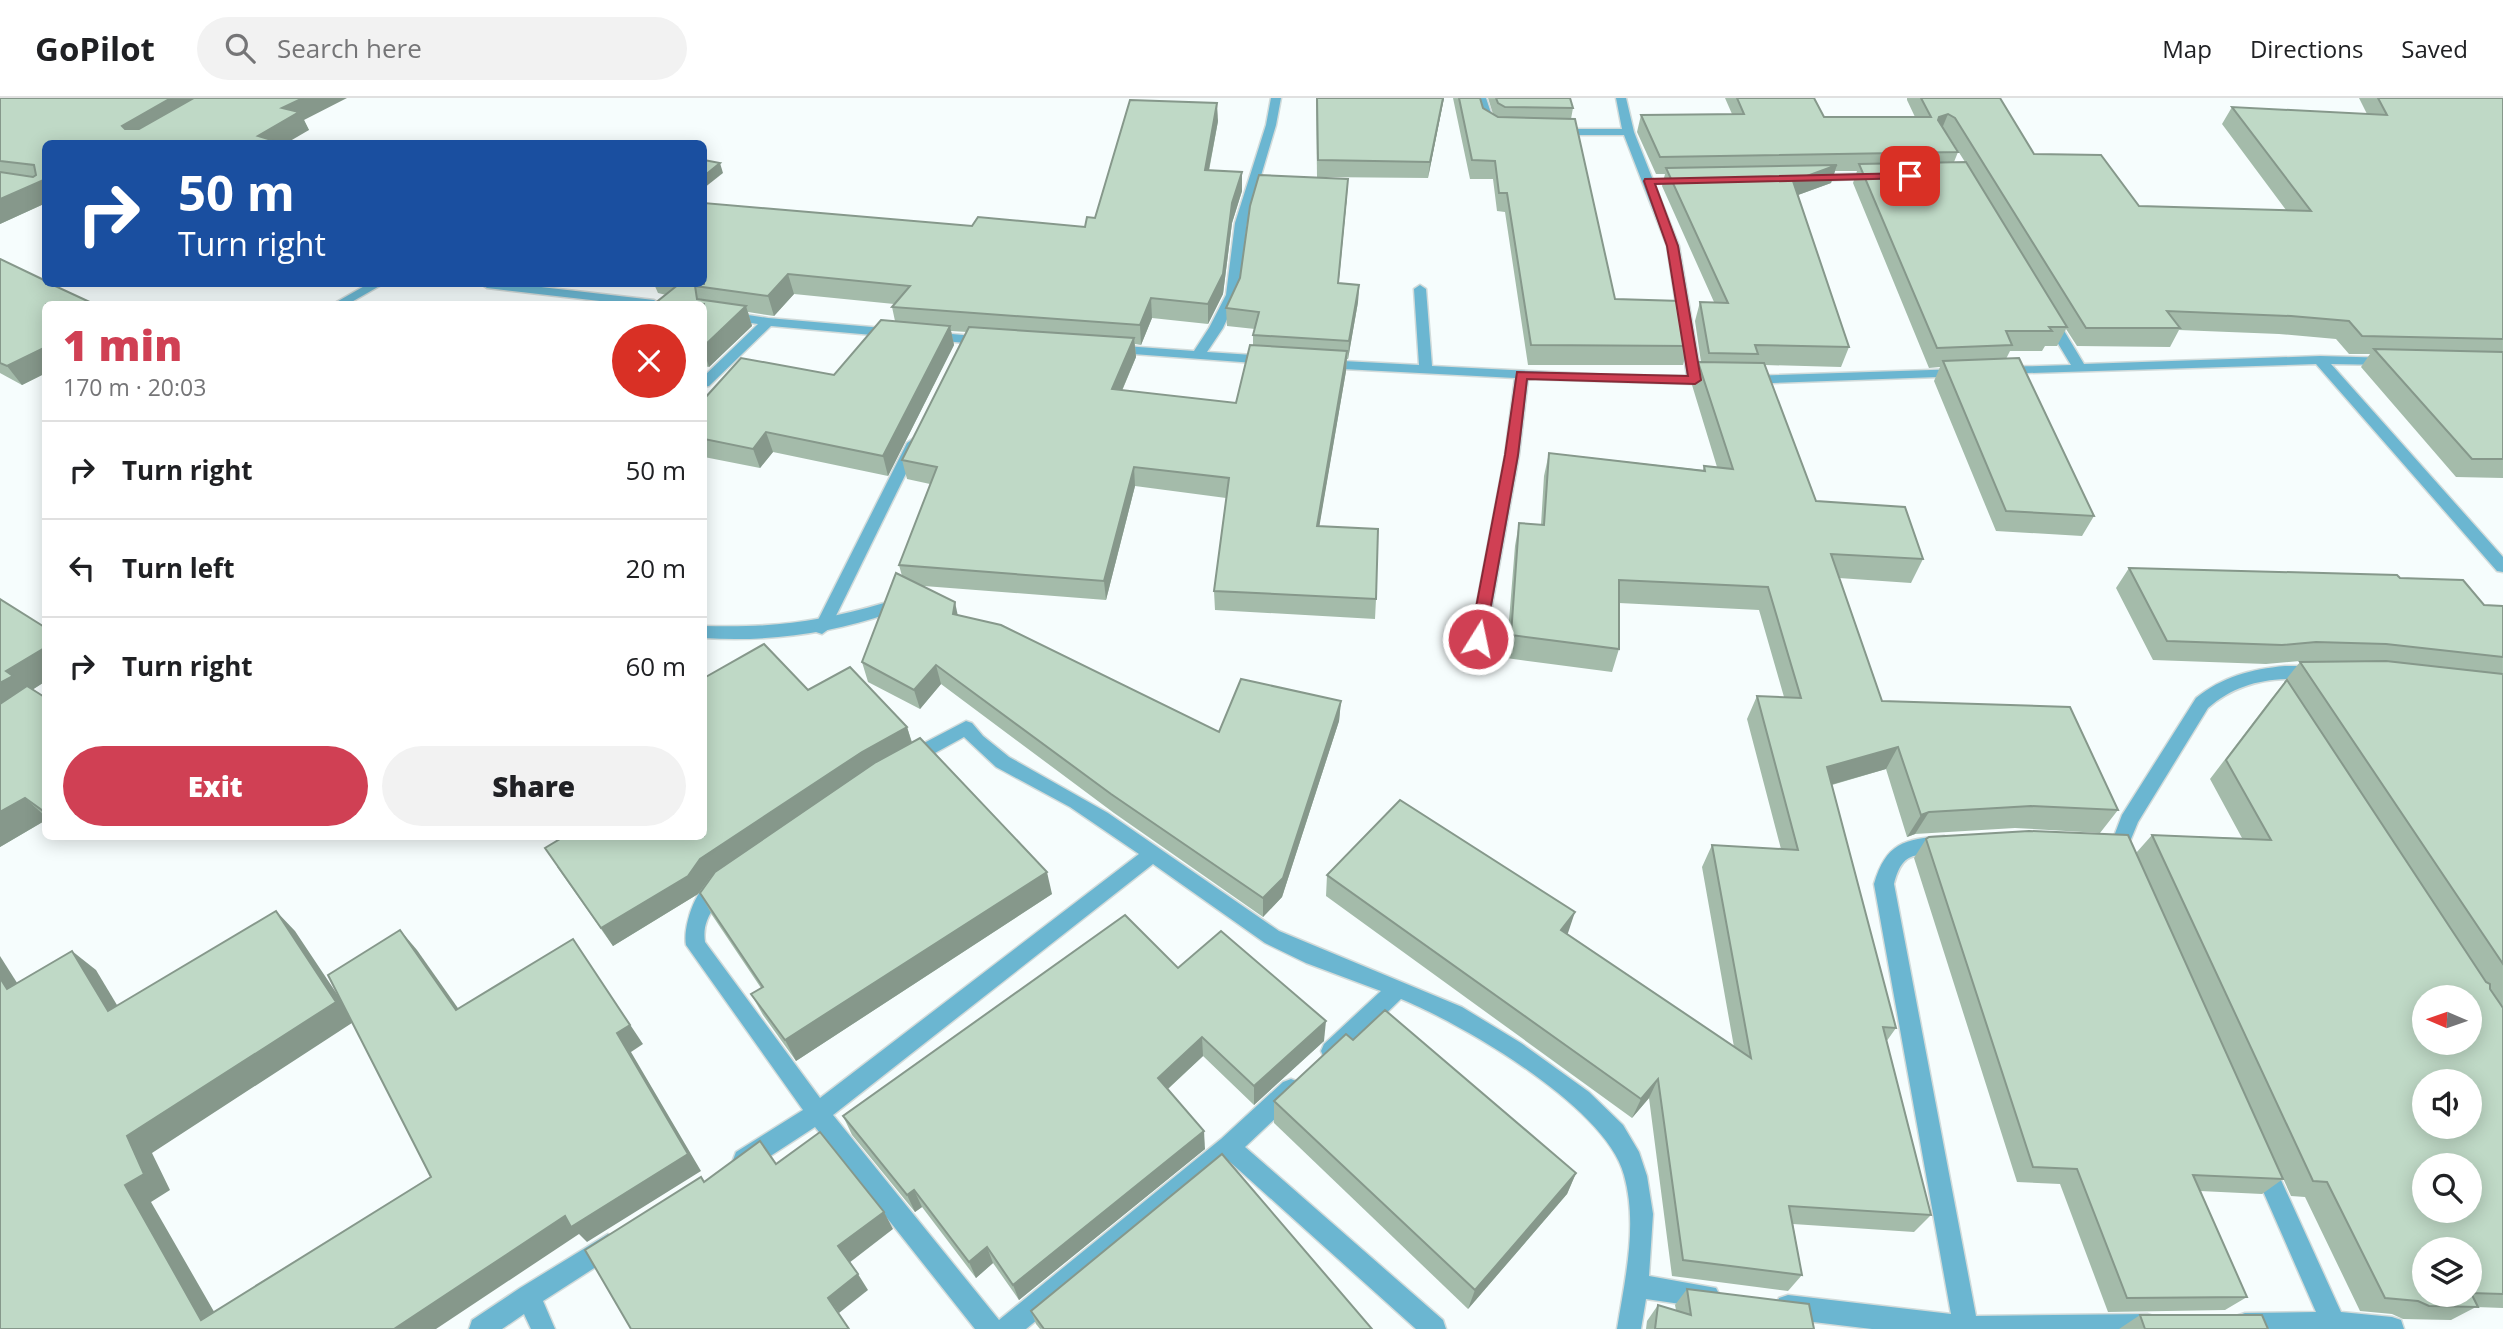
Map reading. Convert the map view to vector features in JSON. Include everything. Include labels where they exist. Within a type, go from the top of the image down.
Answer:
[{"type":"street","points":[[1198,355],[1216,328],[1231,295],[1241,223],[1271,125],[1276,98]]},
{"type":"street","points":[[1481,98],[1488,125],[1505,131]]},
{"type":"street","points":[[1621,98],[1629,132],[1673,246],[1695,380]]},
{"type":"street","points":[[1538,132],[1629,132]]},
{"type":"street","points":[[1799,178],[1894,176]]},
{"type":"street","points":[[1649,181],[1663,181]]},
{"type":"street","points":[[345,301],[371,287]]},
{"type":"street","points":[[512,287],[629,301]]},
{"type":"street","points":[[1420,289],[1426,371]]},
{"type":"street","points":[[2039,300],[2080,368]]},
{"type":"street","points":[[707,312],[962,346],[993,341]]},
{"type":"street","points":[[707,380],[768,322]]},
{"type":"street","points":[[1102,349],[1278,361]]},
{"type":"street","points":[[1305,363],[1522,375],[1774,380],[2320,360],[2398,362]]},
{"type":"street","points":[[2320,360],[2503,567]]},
{"type":"street","points":[[1478,639],[1511,455],[1522,375]]},
{"type":"street","points":[[822,628],[922,425]]},
{"type":"street","points":[[707,632],[760,633],[822,628],[884,609]]},
{"type":"street","points":[[2131,869],[2110,843],[2129,820],[2202,703],[2215,690],[2236,680],[2267,675],[2332,672]]},
{"type":"street","points":[[2267,675],[2281,698]]},
{"type":"street","points":[[895,767],[966,728],[977,743],[996,759],[1075,801],[1272,937],[1306,956],[1398,989],[1485,1029],[1598,1111],[1625,1147],[1635,1173],[1641,1203],[1641,1251],[1629,1329]]},
{"type":"street","points":[[1962,842],[1906,847],[1891,861],[1884,884],[1966,1329]]},
{"type":"street","points":[[729,1169],[818,1113],[1153,853]]},
{"type":"street","points":[[730,878],[711,894],[697,916],[694,936],[696,945],[818,1113],[990,1329]]},
{"type":"street","points":[[1007,1329],[1229,1147],[1398,989]]},
{"type":"street","points":[[1229,1147],[1434,1329]]},
{"type":"street","points":[[2255,1147],[2334,1324]]},
{"type":"street","points":[[481,1329],[629,1232]]},
{"type":"street","points":[[1636,1286],[1726,1299]]},
{"type":"street","points":[[528,1296],[543,1329]]},
{"type":"street","points":[[1765,1304],[1966,1329],[2170,1326]]},
{"type":"street","points":[[2225,1325],[2334,1324],[2392,1329]]},
{"type":"building","points":[[0,98],[171,98],[122,126],[125,129],[139,129],[194,98],[303,98],[282,108],[299,112],[258,136],[272,140],[42,140],[42,181],[0,199],[0,172],[33,177],[36,175],[34,165],[0,161]]},
{"type":"building","points":[[1317,98],[1443,98],[1430,162],[1318,160]]},
{"type":"building","points":[[1459,98],[1480,98],[1483,108],[1498,117],[1575,119],[1615,299],[1681,301],[1688,346],[1531,345],[1507,193],[1499,193],[1495,161],[1472,160]]},
{"type":"building","points":[[1496,98],[1570,98],[1573,108],[1505,107],[1498,103]]},
{"type":"building","points":[[1737,98],[1814,98],[1824,117],[1931,117],[1921,98],[2000,98],[2034,154],[2101,155],[2139,206],[2311,211],[2232,107],[2387,115],[2378,98],[2503,98],[2503,339],[2362,336],[2349,321],[2167,311],[2180,328],[2086,328],[1955,118],[1948,114],[1938,120],[1958,152],[1660,157],[1641,115],[1744,114]]},
{"type":"building","points":[[1130,100],[1217,103],[1205,170],[1242,172],[1232,203],[1223,274],[1208,304],[1151,298],[1140,325],[892,307],[910,286],[788,274],[768,296],[702,287],[707,287],[707,203],[972,226],[978,217],[1085,227],[1087,217],[1095,218]]},
{"type":"building","points":[[707,161],[720,163],[707,174]]},
{"type":"building","points":[[1966,162],[2067,327],[2049,327],[2052,331],[2006,331],[2012,345],[1937,348],[1859,164]]},
{"type":"building","points":[[1837,165],[1793,181],[1849,347],[1755,345],[1758,354],[1709,353],[1700,302],[1728,303],[1666,168]]},
{"type":"building","points":[[1259,175],[1348,179],[1338,283],[1359,285],[1349,341],[1253,335],[1259,312],[1226,308],[1240,278],[1250,206]]},
{"type":"building","points":[[0,259],[42,279],[42,287],[57,287],[88,301],[42,301],[42,349],[7,366],[0,363]]},
{"type":"building","points":[[675,287],[695,287],[697,299],[746,306],[707,343],[707,301],[658,301]]},
{"type":"building","points":[[881,320],[950,326],[883,456],[766,432],[753,449],[707,440],[707,396],[741,358],[834,375]]},
{"type":"building","points":[[969,327],[1134,338],[1112,389],[1236,403],[1250,345],[1347,351],[1317,526],[1378,529],[1376,599],[1214,591],[1229,478],[1134,467],[1104,581],[899,565],[937,467],[902,460]]},
{"type":"building","points":[[2374,349],[2503,352],[2503,459],[2472,459]]},
{"type":"building","points":[[2019,358],[2094,516],[2006,511],[1943,361]]},
{"type":"building","points":[[1698,362],[1764,363],[1816,501],[1905,507],[1923,559],[1831,554],[1882,701],[2070,707],[2118,810],[2031,806],[1929,812],[1921,815],[1898,747],[1827,767],[1896,1028],[1883,1027],[1931,1215],[1789,1206],[1802,1275],[1683,1260],[1658,1079],[1641,1099],[1327,875],[1400,800],[1575,912],[1561,930],[1751,1058],[1712,845],[1798,850],[1757,696],[1801,698],[1768,587],[1619,580],[1619,649],[1511,635],[1519,523],[1544,525],[1549,453],[1705,471],[1704,466],[1733,469]]},
{"type":"building","points":[[2129,568],[2397,575],[2400,578],[2463,580],[2484,605],[2503,606],[2503,657],[2386,644],[2316,642],[2282,645],[2167,641]]},
{"type":"building","points":[[896,573],[955,602],[953,614],[1001,625],[1219,732],[1241,679],[1341,701],[1283,878],[1263,898],[1111,794],[936,665],[914,690],[862,662]]},
{"type":"building","points":[[0,599],[42,625],[42,649],[6,671],[13,676],[0,683]]},
{"type":"building","points":[[764,644],[808,690],[850,667],[907,727],[862,752],[700,859],[688,876],[601,928],[545,848],[558,840],[707,840],[707,676]]},
{"type":"building","points":[[2386,661],[2503,674],[2503,964],[2300,662]]},
{"type":"building","points":[[2287,680],[2486,982],[2490,984],[2490,989],[2503,1008],[2503,1294],[2482,1293],[2482,1237],[2412,1237],[2412,1300],[2385,1298],[2327,1182],[2313,1181],[2152,835],[2271,840],[2226,760]]},
{"type":"building","points":[[27,686],[42,695],[42,810],[25,798],[0,812],[0,704]]},
{"type":"building","points":[[920,738],[1047,872],[785,1040],[751,994],[763,987],[700,893],[715,872],[876,762]]},
{"type":"building","points":[[2029,831],[2128,835],[2283,1179],[2193,1175],[2247,1297],[2127,1298],[2077,1169],[2033,1167],[1926,839]]},
{"type":"building","points":[[276,911],[336,1002],[127,1136],[144,1174],[125,1185],[201,1320],[431,1177],[328,975],[400,930],[456,1010],[573,939],[630,1025],[617,1033],[688,1154],[571,1227],[565,1216],[394,1329],[0,1329],[0,978],[7,989],[72,951],[108,1011]]},
{"type":"building","points":[[1125,915],[1178,968],[1221,931],[1326,1021],[1254,1086],[1202,1037],[1158,1078],[1204,1131],[1013,1285],[987,1247],[969,1262],[914,1190],[907,1195],[843,1116]]},
{"type":"building","points":[[1385,1010],[1576,1173],[1475,1290],[1274,1101],[1346,1034],[1353,1040]]},
{"type":"building","points":[[820,1132],[884,1212],[838,1246],[858,1274],[828,1298],[849,1329],[631,1329],[585,1250],[701,1177],[704,1182],[760,1141],[776,1164]]},
{"type":"building","points":[[1222,1154],[1372,1329],[1044,1329],[1031,1311]]},
{"type":"building","points":[[1687,1289],[1809,1304],[1814,1329],[1655,1329],[1658,1305],[1691,1315]]},
{"type":"building","points":[[2140,1315],[2262,1315],[2268,1329],[2145,1329]]},
{"type":"route","points":[[1478,639],[1511,455],[1522,375],[1695,380],[1673,246],[1649,181],[1910,176]]}]
